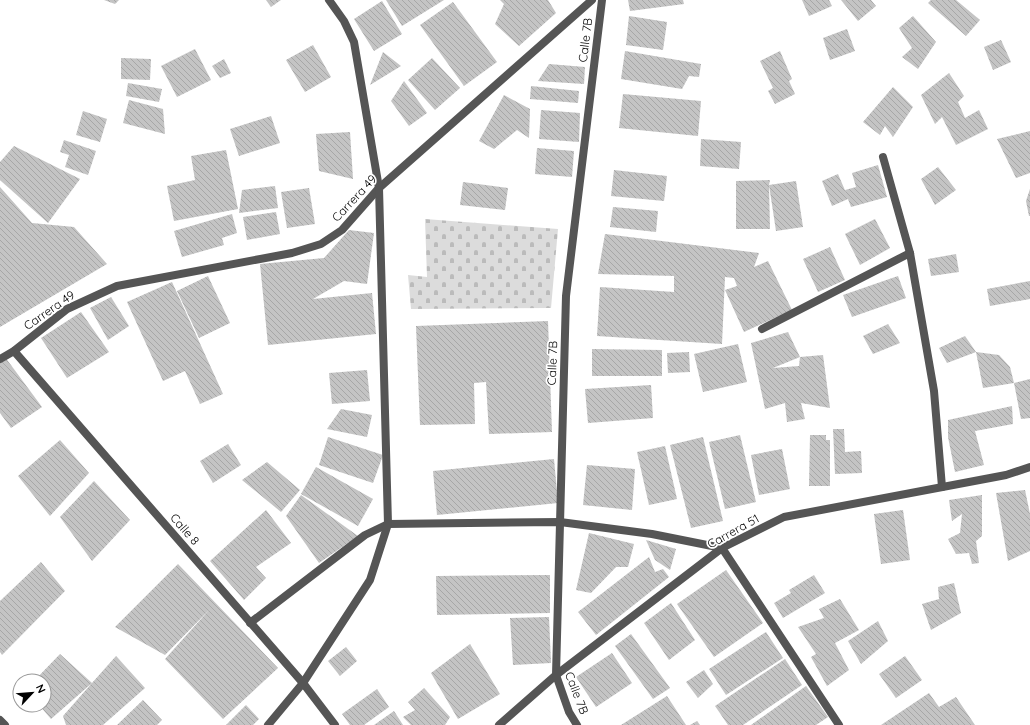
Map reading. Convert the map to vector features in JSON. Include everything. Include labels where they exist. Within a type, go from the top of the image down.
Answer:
[{"type":"street","points":[[268,725],[303,683],[370,580],[388,524],[379,188],[354,42],[344,21],[329,0]]},
{"type":"street","name":"Carrera 49","points":[[0,359],[14,351],[67,309],[117,286],[292,253],[321,244],[342,230],[379,188],[592,0]]},
{"type":"street","name":"Calle 7B","points":[[577,725],[569,712],[556,675],[566,296],[602,0]]},
{"type":"street","points":[[883,157],[910,253],[934,391],[942,487]]},
{"type":"street","points":[[762,329],[910,253]]},
{"type":"street","name":"Calle 8","points":[[14,351],[303,683],[335,725]]},
{"type":"street","name":"Carrera 51","points":[[499,725],[556,675],[722,548],[784,517],[1006,474],[1030,467]]},
{"type":"street","points":[[250,623],[365,535],[388,524],[560,522],[652,534],[722,548],[839,725]]},
{"type":"street","points":[[0,720],[5,725]]},
{"type":"green space","points":[[425,219],[558,229],[551,308],[411,309],[408,275],[427,277]]},
{"type":"building","points":[[104,0],[119,0],[115,4]]},
{"type":"building","points":[[266,0],[281,0],[271,7]]},
{"type":"building","points":[[386,0],[444,0],[402,26]]},
{"type":"building","points":[[500,0],[548,0],[556,13],[519,46],[495,24],[504,4]]},
{"type":"building","points":[[628,0],[683,0],[684,4],[630,11]]},
{"type":"building","points":[[802,0],[829,0],[832,6],[809,16]]},
{"type":"building","points":[[841,0],[871,0],[876,6],[858,21]]},
{"type":"building","points":[[931,0],[956,0],[980,20],[966,36],[928,3]]},
{"type":"building","points":[[382,1],[402,34],[374,51],[354,19]]},
{"type":"building","points":[[453,2],[497,62],[464,86],[420,25]]},
{"type":"building","points":[[629,16],[667,22],[663,50],[626,45]]},
{"type":"building","points":[[913,16],[936,42],[918,69],[902,57],[912,48],[899,28]]},
{"type":"building","points":[[847,29],[855,51],[830,60],[823,38]]},
{"type":"building","points":[[1001,40],[1011,62],[993,70],[984,47]]},
{"type":"building","points":[[313,45],[331,77],[305,92],[286,60]]},
{"type":"building","points":[[195,49],[211,80],[177,97],[161,66]]},
{"type":"building","points":[[625,51],[701,64],[699,77],[689,76],[682,89],[621,79]]},
{"type":"building","points":[[780,51],[792,79],[789,81],[795,94],[775,104],[768,91],[773,88],[760,61]]},
{"type":"building","points":[[383,52],[401,66],[370,85]]},
{"type":"building","points":[[121,58],[151,59],[150,80],[121,79]]},
{"type":"building","points":[[432,58],[460,88],[435,110],[408,80]]},
{"type":"building","points":[[224,59],[231,73],[220,78],[212,66]]},
{"type":"building","points":[[549,64],[585,67],[584,84],[538,81]]},
{"type":"building","points":[[949,73],[964,96],[958,102],[965,118],[979,110],[988,129],[956,145],[942,117],[935,124],[921,95]]},
{"type":"building","points":[[404,81],[427,113],[409,126],[391,101]]},
{"type":"building","points":[[128,83],[162,89],[159,102],[126,96]]},
{"type":"building","points":[[531,86],[579,91],[578,103],[530,99]]},
{"type":"building","points":[[893,87],[913,107],[893,137],[885,126],[880,135],[863,122]]},
{"type":"building","points":[[623,94],[701,101],[698,136],[619,128]]},
{"type":"building","points":[[504,95],[530,109],[529,138],[517,130],[494,149],[479,141]]},
{"type":"building","points":[[129,100],[163,109],[165,134],[123,123]]},
{"type":"building","points":[[541,110],[580,113],[579,142],[539,139]]},
{"type":"building","points":[[83,111],[107,119],[100,142],[76,135]]},
{"type":"building","points":[[271,116],[280,143],[239,156],[230,129]]},
{"type":"building","points":[[1030,131],[1030,173],[1016,178],[997,139]]},
{"type":"building","points":[[350,132],[353,179],[319,171],[316,134]]},
{"type":"building","points":[[701,139],[741,142],[739,169],[700,166]]},
{"type":"building","points":[[64,140],[96,151],[88,175],[65,167],[69,155],[60,152]]},
{"type":"building","points":[[14,146],[80,179],[48,223],[0,180],[0,162]]},
{"type":"building","points":[[537,148],[574,151],[572,177],[535,174]]},
{"type":"building","points":[[226,150],[238,209],[174,221],[167,186],[195,180],[191,156]]},
{"type":"building","points":[[878,165],[887,197],[851,207],[848,199],[832,206],[822,181],[838,174],[847,195],[845,190],[856,187],[852,173]]},
{"type":"building","points":[[938,167],[956,190],[935,205],[921,179]]},
{"type":"building","points":[[614,170],[667,176],[664,201],[611,196]]},
{"type":"building","points":[[770,180],[770,229],[736,229],[736,181]]},
{"type":"building","points":[[796,181],[803,227],[776,231],[769,185]]},
{"type":"building","points":[[463,182],[508,188],[505,210],[460,205]]},
{"type":"building","points":[[275,186],[278,208],[239,213],[242,190]]},
{"type":"building","points":[[0,187],[32,223],[74,227],[107,264],[0,327]]},
{"type":"building","points":[[309,188],[315,224],[287,228],[281,192]]},
{"type":"building","points":[[1030,189],[1030,216],[1029,216],[1026,201]]},
{"type":"building","points":[[613,207],[658,211],[656,232],[610,227]]},
{"type":"building","points":[[276,212],[280,234],[247,240],[243,217]]},
{"type":"building","points":[[232,214],[237,233],[222,238],[224,245],[182,257],[174,231]]},
{"type":"building","points":[[875,219],[890,248],[860,265],[845,234]]},
{"type":"building","points":[[349,230],[374,233],[367,284],[344,281],[313,299],[372,293],[376,334],[268,345],[260,264],[324,258]]},
{"type":"building","points":[[605,234],[759,253],[754,267],[768,261],[792,310],[744,332],[725,290],[737,286],[734,278],[725,277],[722,344],[597,336],[600,287],[674,292],[674,276],[598,274]]},
{"type":"building","points":[[830,247],[845,280],[818,292],[803,259]]},
{"type":"building","points":[[956,254],[959,272],[931,276],[928,259]]},
{"type":"building","points":[[208,276],[230,323],[199,338],[177,291]]},
{"type":"building","points":[[898,276],[906,298],[852,317],[843,295]]},
{"type":"building","points":[[1030,281],[1030,299],[990,306],[987,289]]},
{"type":"building","points":[[172,282],[223,394],[200,404],[185,371],[163,381],[127,302]]},
{"type":"building","points":[[111,297],[129,326],[108,340],[90,308]]},
{"type":"building","points":[[81,312],[109,352],[67,378],[41,338]]},
{"type":"building","points":[[548,321],[552,432],[489,434],[486,382],[474,383],[475,424],[420,425],[416,326]]},
{"type":"building","points":[[888,324],[900,343],[873,354],[863,336]]},
{"type":"building","points":[[788,332],[800,357],[823,355],[830,408],[801,403],[805,419],[787,422],[785,403],[765,409],[751,343]],"holes":[[[800,357],[799,366],[773,368]]]},
{"type":"building","points":[[965,336],[976,352],[947,363],[939,348]]},
{"type":"building","points":[[738,344],[747,382],[703,392],[694,354]]},
{"type":"building","points":[[592,349],[662,350],[662,376],[592,376]]},
{"type":"building","points":[[689,352],[690,372],[668,373],[667,353]]},
{"type":"building","points":[[976,352],[999,355],[1010,367],[1014,383],[983,388]]},
{"type":"building","points":[[5,357],[42,407],[11,428],[0,413],[0,360]]},
{"type":"building","points":[[367,370],[370,401],[332,404],[329,373]]},
{"type":"building","points":[[1030,379],[1030,418],[1021,419],[1014,383]]},
{"type":"building","points":[[651,385],[653,418],[588,423],[585,389]]},
{"type":"building","points":[[1012,406],[1013,424],[975,431],[984,465],[955,472],[948,437],[948,420]]},
{"type":"building","points":[[341,409],[372,415],[367,437],[327,429]]},
{"type":"building","points":[[833,429],[844,429],[845,452],[861,451],[862,473],[835,474]]},
{"type":"building","points":[[740,435],[756,502],[725,509],[709,442]]},
{"type":"building","points":[[810,435],[826,435],[826,440],[830,440],[830,486],[809,486]]},
{"type":"building","points":[[328,437],[383,455],[373,483],[319,465]]},
{"type":"building","points":[[703,437],[723,521],[691,528],[670,445]]},
{"type":"building","points":[[60,440],[89,473],[50,516],[18,476]]},
{"type":"building","points":[[228,444],[241,465],[213,483],[200,461]]},
{"type":"building","points":[[665,446],[677,499],[649,505],[637,452]]},
{"type":"building","points":[[782,449],[790,489],[759,495],[751,455]]},
{"type":"building","points":[[554,459],[558,503],[437,515],[433,471]]},
{"type":"building","points":[[267,462],[300,490],[281,512],[242,480]]},
{"type":"building","points":[[587,465],[635,469],[632,510],[583,505]]},
{"type":"building","points":[[316,467],[373,499],[358,526],[301,494]]},
{"type":"building","points":[[94,481],[130,520],[92,561],[60,517]]},
{"type":"building","points":[[1025,490],[1030,514],[1030,551],[1008,561],[996,493]]},
{"type":"building","points":[[301,495],[358,536],[319,563],[286,516]]},
{"type":"building","points":[[982,495],[982,536],[976,541],[979,563],[972,564],[969,553],[956,554],[948,539],[960,533],[962,514],[952,521],[949,500]]},
{"type":"building","points":[[266,510],[291,543],[256,567],[266,578],[244,600],[210,561]]},
{"type":"building","points":[[903,510],[910,560],[881,564],[874,514]]},
{"type":"building","points":[[589,533],[634,544],[628,567],[616,567],[591,593],[576,590]]},
{"type":"building","points":[[646,540],[676,549],[670,570],[655,560]]},
{"type":"building","points":[[649,557],[655,572],[663,569],[669,577],[596,635],[578,612]]},
{"type":"building","points":[[41,562],[65,591],[2,655],[0,652],[0,601]]},
{"type":"building","points":[[178,564],[278,668],[223,719],[165,659],[210,609],[165,655],[115,627]]},
{"type":"building","points":[[726,570],[763,623],[714,657],[677,604]]},
{"type":"building","points":[[550,575],[550,613],[437,615],[436,576]]},
{"type":"building","points":[[814,575],[825,593],[783,618],[774,603],[791,593],[789,590]]},
{"type":"building","points":[[954,583],[961,613],[931,630],[922,604],[939,599],[938,587]]},
{"type":"building","points":[[840,599],[859,630],[835,643],[849,670],[827,686],[811,657],[816,654],[798,627],[824,618],[819,609]]},
{"type":"building","points":[[671,603],[695,640],[669,660],[644,623]]},
{"type":"building","points":[[549,617],[551,663],[513,665],[510,618]]},
{"type":"building","points":[[878,621],[888,641],[861,664],[848,641]]},
{"type":"building","points":[[766,632],[783,658],[726,695],[709,669]]},
{"type":"building","points":[[631,634],[670,688],[653,699],[615,646]]},
{"type":"building","points":[[470,644],[500,694],[458,719],[431,673]]},
{"type":"building","points":[[346,647],[357,661],[340,676],[328,661]]},
{"type":"building","points":[[612,653],[632,683],[596,707],[576,677]]},
{"type":"building","points":[[60,654],[92,683],[51,719],[46,713],[52,713],[52,673],[42,673]]},
{"type":"building","points":[[116,656],[145,688],[103,725],[66,725],[63,716]]},
{"type":"building","points":[[905,656],[922,680],[896,698],[879,674]]},
{"type":"building","points":[[785,659],[802,685],[743,725],[728,725],[715,706]]},
{"type":"building","points":[[704,670],[713,684],[698,698],[686,682]]},
{"type":"building","points":[[806,686],[828,717],[816,725],[751,725]]},
{"type":"building","points":[[424,688],[450,717],[445,725],[411,725],[403,717],[415,710],[408,702]]},
{"type":"building","points":[[377,689],[389,707],[364,725],[350,725],[342,714]]},
{"type":"building","points":[[929,693],[939,707],[956,697],[975,725],[881,725]]},
{"type":"building","points":[[667,696],[686,725],[621,725]]},
{"type":"building","points":[[143,700],[162,720],[157,725],[117,725]]},
{"type":"building","points":[[246,705],[259,719],[253,725],[226,725]]},
{"type":"building","points":[[394,711],[403,725],[374,725]]},
{"type":"building","points":[[697,721],[700,725],[690,725]]}]
